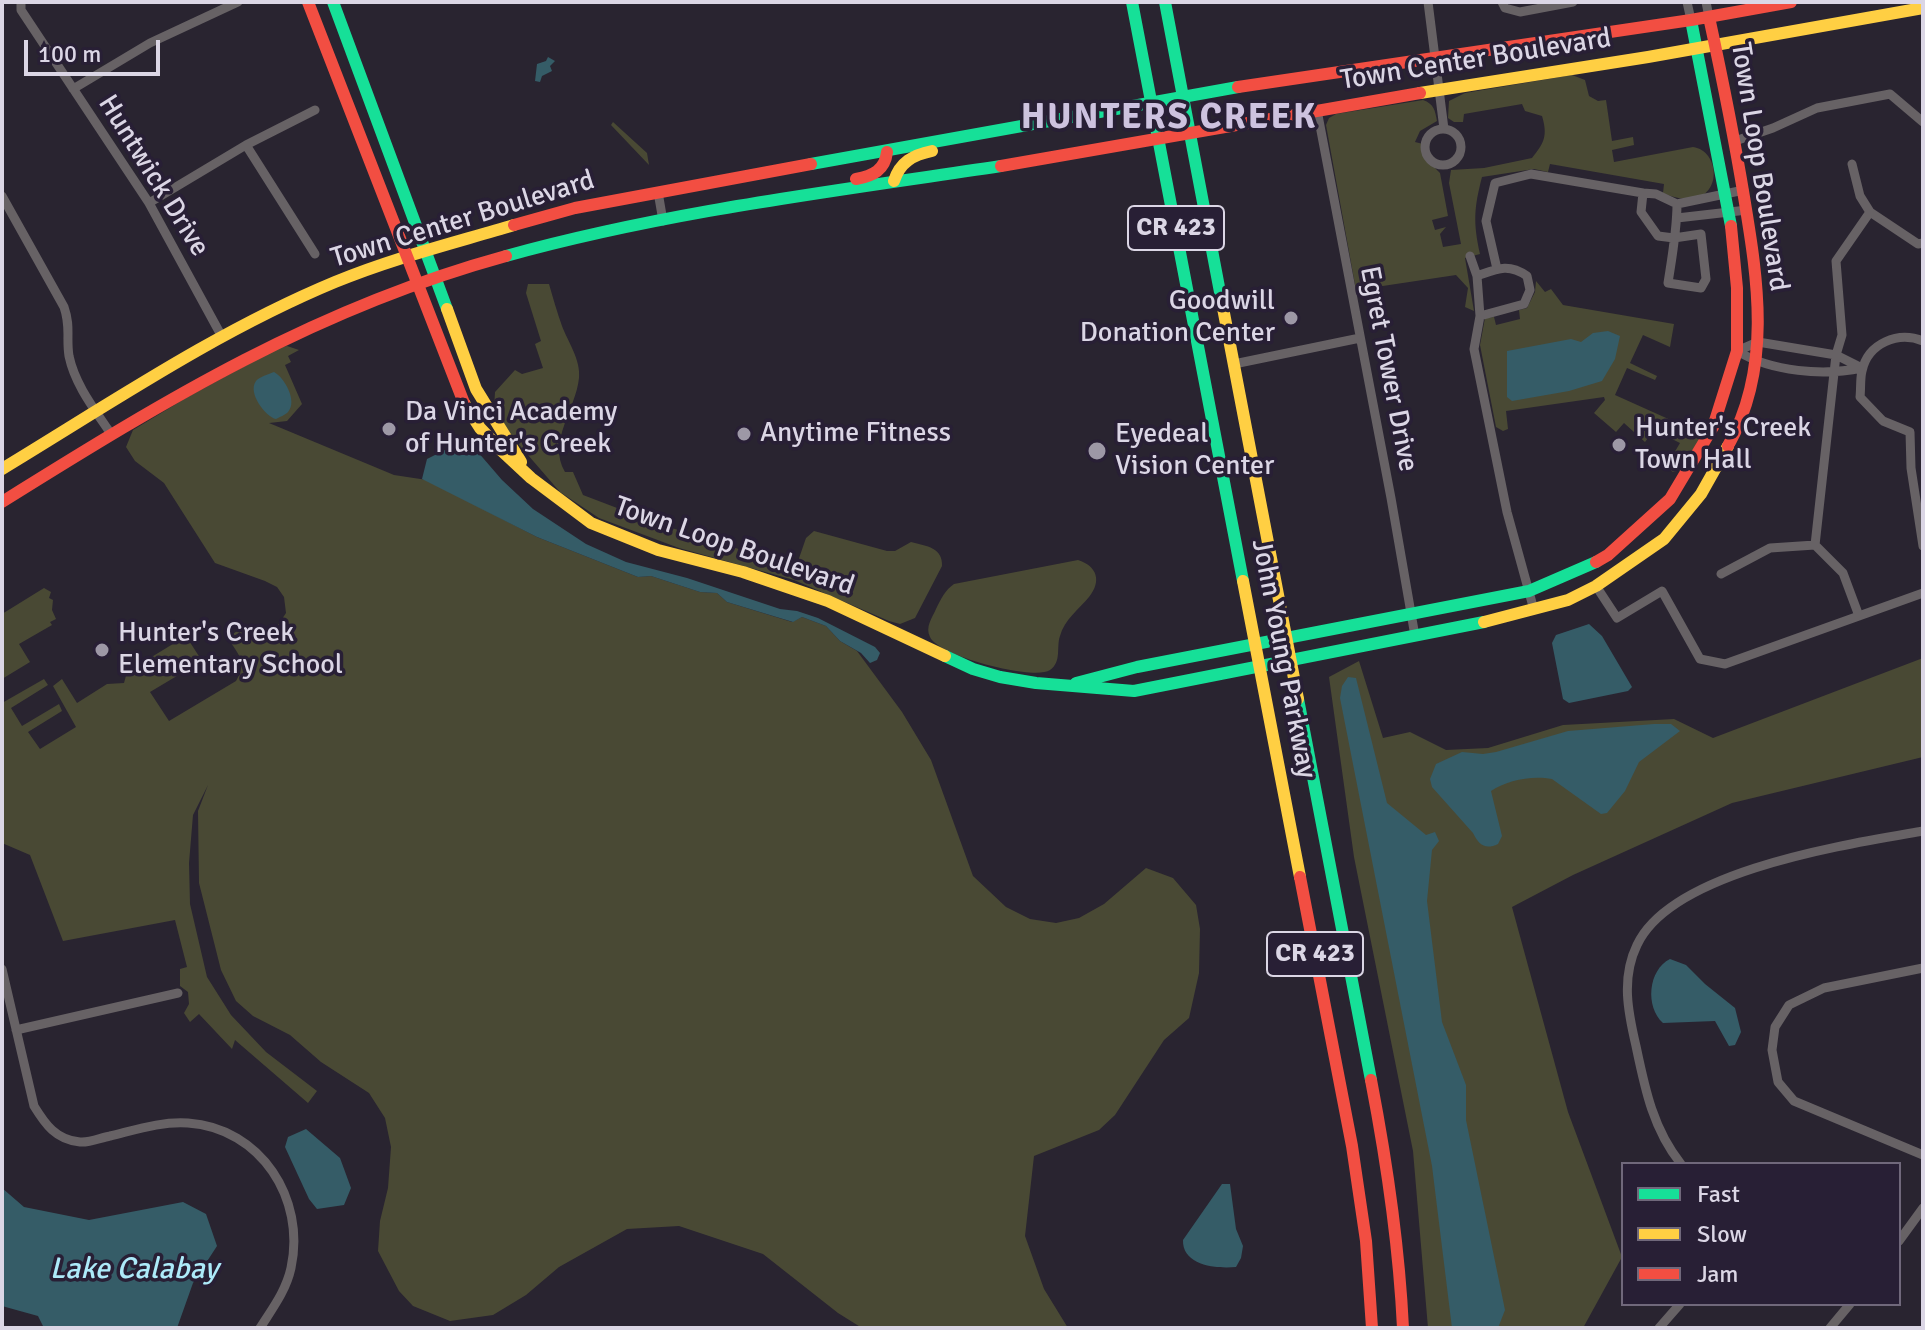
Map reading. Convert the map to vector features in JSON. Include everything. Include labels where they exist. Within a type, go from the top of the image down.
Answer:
[{"type":"main road","name":"Town Loop Boulevard","points":[[308,2],[460,397],[480,428],[531,478],[591,523],[658,550],[743,572],[828,601],[973,669],[1000,677],[1134,691],[1291,662],[1534,610],[1568,600],[1596,586],[1664,539],[1701,494],[1741,423],[1758,342],[1758,283],[1744,190],[1709,17]]},
{"type":"main road","name":"Town Loop Boulevard","points":[[333,2],[476,389],[531,478]]},
{"type":"main road","name":"John Young Parkway","points":[[1132,2],[1357,1176],[1366,1241],[1372,1328]]},
{"type":"main road","name":"John Young Parkway","points":[[1165,2],[1386,1158],[1395,1219],[1403,1328]]},
{"type":"main road","name":"Town Center Boulevard","points":[[2,469],[221,335],[334,282],[406,256],[575,208],[1183,96],[1691,20],[1791,2]]},
{"type":"main road","name":"Town Center Boulevard","points":[[2,502],[111,434],[253,355],[361,303],[435,276],[556,242],[772,201],[1031,161],[1923,8]]},
{"type":"main road","name":"Town Loop Boulevard","points":[[1066,685],[1286,637],[1529,591],[1590,566],[1608,555],[1670,499],[1713,427],[1737,351],[1737,288],[1729,213],[1691,20]]},
{"type":"main road","name":"Town Center Boulevard","points":[[894,181],[896,170],[919,154],[983,142],[1002,131]]},
{"type":"main road","name":"Town Center Boulevard","points":[[772,201],[798,189],[866,177],[880,171],[887,163],[887,152]]},
{"type":"main road","points":[[1134,691],[1141,672],[1151,665]]},
{"type":"street","name":"Huntwick Drive","points":[[21,2],[21,10],[149,203],[221,335]]},
{"type":"street","points":[[73,89],[150,43],[238,2]]},
{"type":"street","points":[[1428,2],[1444,129]]},
{"type":"street","points":[[1502,2],[1505,8],[1520,12],[1573,2]]},
{"type":"street","points":[[1687,2],[1691,20]]},
{"type":"street","points":[[1706,2],[1709,17]]},
{"type":"street","points":[[1735,141],[1817,108],[1890,94],[1923,122]]},
{"type":"street","points":[[149,203],[246,145],[315,110]]},
{"type":"street","name":"Egret Tower Drive","points":[[1317,110],[1415,636]]},
{"type":"street","points":[[1444,129],[1455,133],[1461,149],[1457,159],[1441,165],[1427,154],[1426,142],[1433,132],[1444,129]]},
{"type":"street","points":[[246,145],[315,254]]},
{"type":"street","points":[[1852,164],[1860,196],[1870,212],[1918,244],[1923,243]]},
{"type":"street","points":[[1497,269],[1486,221],[1495,183],[1531,174],[1656,194],[1677,204],[1744,190]]},
{"type":"street","points":[[658,192],[663,221]]},
{"type":"street","points":[[1643,193],[1641,212],[1658,236],[1674,238],[1701,234],[1706,279],[1701,288],[1668,283],[1674,238],[1677,218],[1677,204]]},
{"type":"street","points":[[2,196],[64,307],[70,323],[69,355],[77,381],[111,434]]},
{"type":"street","points":[[1677,218],[1747,210]]},
{"type":"street","points":[[1815,545],[1836,355],[1842,335],[1836,261],[1870,212]]},
{"type":"street","points":[[1470,256],[1477,276],[1480,316],[1474,349],[1507,512],[1534,610]]},
{"type":"street","points":[[1477,276],[1497,269],[1515,268],[1527,276],[1530,290],[1524,304],[1480,316]]},
{"type":"street","points":[[1923,341],[1907,337],[1879,344],[1862,368],[1860,397],[1883,421],[1910,432],[1911,468],[1923,546]]},
{"type":"street","points":[[1234,364],[1360,338]]},
{"type":"street","points":[[1737,351],[1758,342],[1836,355],[1862,368]]},
{"type":"street","points":[[1737,351],[1756,362],[1834,374],[1862,368]]},
{"type":"street","points":[[1721,574],[1770,548],[1815,545],[1843,573],[1859,616]]},
{"type":"street","points":[[1596,586],[1617,618],[1662,591],[1700,659],[1725,664],[1923,593]]},
{"type":"street","points":[[1679,1162],[1665,1144],[1649,1106],[1626,1000],[1632,959],[1644,932],[1666,910],[1709,887],[1760,866],[1800,853],[1923,831]]},
{"type":"street","points":[[1923,968],[1824,988],[1789,1005],[1775,1027],[1772,1050],[1778,1082],[1794,1101],[1923,1155]]},
{"type":"street","points":[[2,969],[34,1106],[46,1126],[62,1138],[82,1143],[154,1125],[186,1123],[212,1126],[237,1136],[269,1164],[293,1214],[294,1247],[291,1270],[283,1293],[260,1328]]},
{"type":"street","points":[[16,1030],[178,993]]},
{"type":"street","points":[[1901,1238],[1923,1208]]},
{"type":"street","points":[[1659,1328],[1678,1306]]},
{"type":"street","points":[[1830,1328],[1848,1306]]},
{"type":"green space","points":[[1572,75],[1585,80],[1589,96],[1598,101],[1606,100],[1612,141],[1633,137],[1634,145],[1612,150],[1614,162],[1693,147],[1703,151],[1714,170],[1708,191],[1698,197],[1683,199],[1663,193],[1664,184],[1550,164],[1548,172],[1534,169],[1482,177],[1475,215],[1480,254],[1465,258],[1474,311],[1465,307],[1468,288],[1456,275],[1356,290],[1326,125],[1329,118],[1336,114],[1423,100],[1432,106],[1437,121],[1420,131],[1415,142],[1423,144],[1426,159],[1440,173],[1448,216],[1432,220],[1435,230],[1446,227],[1440,234],[1443,247],[1461,244],[1449,183],[1451,170],[1484,168],[1532,158],[1542,143],[1545,129],[1542,116],[1525,111],[1522,104],[1464,114],[1463,122],[1454,122],[1448,118],[1449,101],[1465,93]]},
{"type":"green space","points":[[613,122],[647,153],[649,165],[611,125]]},
{"type":"green space","points":[[1536,281],[1545,292],[1551,289],[1563,305],[1674,324],[1670,347],[1643,335],[1630,363],[1657,376],[1655,380],[1627,368],[1615,395],[1704,435],[1682,470],[1673,472],[1658,462],[1667,465],[1680,443],[1654,430],[1645,442],[1624,423],[1616,432],[1594,413],[1605,400],[1604,397],[1506,411],[1508,429],[1503,431],[1496,427],[1480,345],[1485,318],[1494,317],[1496,325],[1520,319],[1519,310],[1527,308],[1535,292]]},
{"type":"green space","points":[[528,284],[549,284],[578,365],[577,390],[559,449],[565,472],[573,472],[583,495],[659,524],[796,567],[806,538],[814,531],[887,551],[895,551],[911,542],[928,547],[940,555],[942,566],[915,618],[900,624],[889,621],[794,580],[679,548],[599,518],[560,492],[508,432],[494,409],[495,392],[515,370],[522,374],[543,368],[535,344],[541,341],[526,293]]},
{"type":"green space","points":[[287,346],[299,350],[288,356],[291,362],[285,365],[302,404],[287,421],[269,423],[394,475],[427,480],[537,537],[638,577],[651,576],[700,592],[717,593],[727,602],[792,622],[802,617],[826,626],[840,641],[857,651],[902,712],[931,760],[973,876],[1006,907],[1030,919],[1056,923],[1079,918],[1104,904],[1146,868],[1173,878],[1196,905],[1200,929],[1199,973],[1189,1018],[1164,1040],[1115,1115],[1099,1130],[1034,1156],[1025,1236],[1044,1289],[1068,1328],[862,1328],[763,1254],[679,1226],[627,1229],[559,1267],[526,1295],[493,1315],[450,1321],[413,1306],[399,1291],[378,1251],[391,1147],[385,1118],[369,1093],[321,1062],[290,1035],[253,1016],[236,1001],[221,970],[199,883],[198,811],[208,785],[193,815],[189,863],[190,904],[207,977],[231,1015],[266,1052],[317,1091],[308,1103],[235,1040],[232,1049],[199,1014],[190,1022],[184,1013],[189,1004],[188,992],[180,986],[180,969],[187,967],[175,920],[63,941],[30,855],[2,843],[2,703],[44,679],[48,685],[11,708],[22,726],[59,704],[62,711],[28,732],[40,749],[76,727],[53,686],[62,679],[77,703],[107,684],[124,683],[127,672],[186,636],[202,661],[150,692],[169,721],[236,681],[241,663],[228,638],[242,627],[259,634],[276,628],[286,613],[284,597],[277,587],[265,581],[215,563],[164,483],[135,461],[126,447],[133,430],[186,398]]},
{"type":"green space","points":[[1078,560],[1093,570],[1095,585],[1062,630],[1056,663],[1050,670],[1026,672],[987,665],[950,652],[930,637],[931,619],[954,584]]},
{"type":"green space","points":[[44,588],[51,592],[49,598],[53,600],[52,610],[56,619],[50,622],[52,625],[19,644],[30,662],[2,679],[2,614]]},
{"type":"green space","points":[[1923,658],[1923,757],[1732,803],[1573,875],[1512,907],[1568,1112],[1621,1259],[1583,1328],[1428,1328],[1413,1151],[1354,857],[1329,677],[1359,661],[1383,738],[1410,732],[1446,750],[1488,748],[1563,725],[1674,719],[1713,738]]},
{"type":"water","points":[[548,57],[555,61],[550,66],[552,71],[542,76],[540,82],[535,81],[537,64]]},
{"type":"water","points":[[1608,331],[1620,336],[1615,359],[1602,381],[1569,391],[1512,401],[1507,397],[1507,351],[1571,339],[1581,342],[1593,333]]},
{"type":"water","points":[[274,372],[291,396],[291,407],[276,419],[263,409],[254,392],[257,380]]},
{"type":"water","points":[[459,443],[477,451],[533,509],[586,544],[626,562],[818,618],[875,647],[880,653],[877,660],[870,663],[861,653],[840,641],[826,626],[802,617],[793,622],[727,602],[717,593],[700,592],[651,576],[638,577],[537,537],[422,479],[427,459]]},
{"type":"water","points":[[1589,624],[1602,636],[1632,687],[1628,691],[1569,703],[1563,699],[1552,643],[1556,635]]},
{"type":"water","points":[[1348,677],[1356,678],[1387,803],[1426,835],[1435,832],[1439,841],[1432,850],[1427,901],[1442,1022],[1466,1085],[1466,1120],[1505,1310],[1498,1328],[1452,1328],[1432,1166],[1340,698],[1342,686]]},
{"type":"water","points":[[1671,724],[1680,731],[1639,762],[1625,791],[1607,813],[1601,814],[1552,779],[1520,779],[1491,791],[1502,836],[1493,846],[1480,843],[1432,787],[1430,779],[1436,764],[1462,752],[1496,752],[1568,731]]},
{"type":"water","points":[[1670,959],[1686,965],[1735,1008],[1741,1032],[1735,1045],[1729,1046],[1715,1021],[1663,1023],[1657,1016],[1652,999],[1653,980],[1657,971]]},
{"type":"water","points":[[306,1129],[340,1158],[351,1188],[344,1205],[317,1209],[309,1199],[285,1147],[288,1137]]},
{"type":"water","points":[[1222,1184],[1230,1184],[1236,1229],[1243,1246],[1236,1267],[1201,1264],[1184,1248],[1183,1240]]},
{"type":"water","name":"Lake Calabay","points":[[2,1188],[24,1207],[89,1220],[183,1202],[206,1214],[217,1246],[193,1283],[177,1328],[44,1328],[38,1316],[2,1306]]},
{"type":"traffic: fast","points":[[333,2],[447,309]]},
{"type":"traffic: fast","points":[[1132,2],[1243,581]]},
{"type":"traffic: fast","points":[[1165,2],[1223,308]]},
{"type":"traffic: fast","points":[[1691,20],[1731,226]]},
{"type":"traffic: fast","points":[[811,164],[1238,87]]},
{"type":"traffic: fast","points":[[506,256],[690,214],[1001,166]]},
{"type":"traffic: fast","points":[[1076,683],[1137,667],[1529,591],[1596,562]]},
{"type":"traffic: fast","points":[[945,656],[1000,677],[1134,691],[1484,622]]},
{"type":"traffic: fast","points":[[1298,699],[1371,1080]]},
{"type":"traffic: slow","points":[[1420,93],[1648,57],[1923,8]]},
{"type":"traffic: slow","points":[[894,181],[908,160],[932,151]]},
{"type":"traffic: slow","points":[[2,469],[165,369],[291,301],[379,266],[514,225]]},
{"type":"traffic: slow","points":[[1223,308],[1298,699]]},
{"type":"traffic: slow","points":[[447,309],[476,389],[521,462]]},
{"type":"traffic: slow","points":[[464,403],[480,428],[502,451],[531,478],[591,523],[658,550],[743,572],[828,601],[945,656]]},
{"type":"traffic: slow","points":[[1484,622],[1568,600],[1596,586],[1664,539],[1701,494],[1728,446]]},
{"type":"traffic: slow","points":[[1243,581],[1300,877]]},
{"type":"traffic: jam","points":[[308,2],[464,403]]},
{"type":"traffic: jam","points":[[1238,87],[1691,20],[1791,2]]},
{"type":"traffic: jam","points":[[1709,17],[1740,174],[1757,292],[1758,324],[1751,386],[1728,446]]},
{"type":"traffic: jam","points":[[1001,166],[1420,93]]},
{"type":"traffic: jam","points":[[856,179],[877,171],[884,163],[887,152]]},
{"type":"traffic: jam","points":[[514,225],[575,208],[811,164]]},
{"type":"traffic: jam","points":[[1596,562],[1608,555],[1670,499],[1713,427],[1737,351],[1737,288],[1731,226]]},
{"type":"traffic: jam","points":[[2,502],[124,427],[245,360],[370,302],[506,256]]},
{"type":"traffic: jam","points":[[1300,877],[1352,1146],[1366,1241],[1372,1328]]},
{"type":"traffic: jam","points":[[1371,1080],[1392,1204],[1403,1328]]},
{"type":"place","name":"Goodwill Donation Center","points":[[1291,318]]},
{"type":"place","name":"Da Vinci Academy of Hunter's Creek","points":[[389,429]]},
{"type":"place","name":"Anytime Fitness","points":[[744,434]]},
{"type":"place","name":"Hunter's Creek Town Hall","points":[[1619,445]]},
{"type":"place","name":"Eyedeal Vision Center","points":[[1097,451]]},
{"type":"place","name":"Hunter's Creek Elementary School","points":[[102,650]]},
{"type":"district","name":"HUNTERS CREEK","points":[[1169,119]]}]
